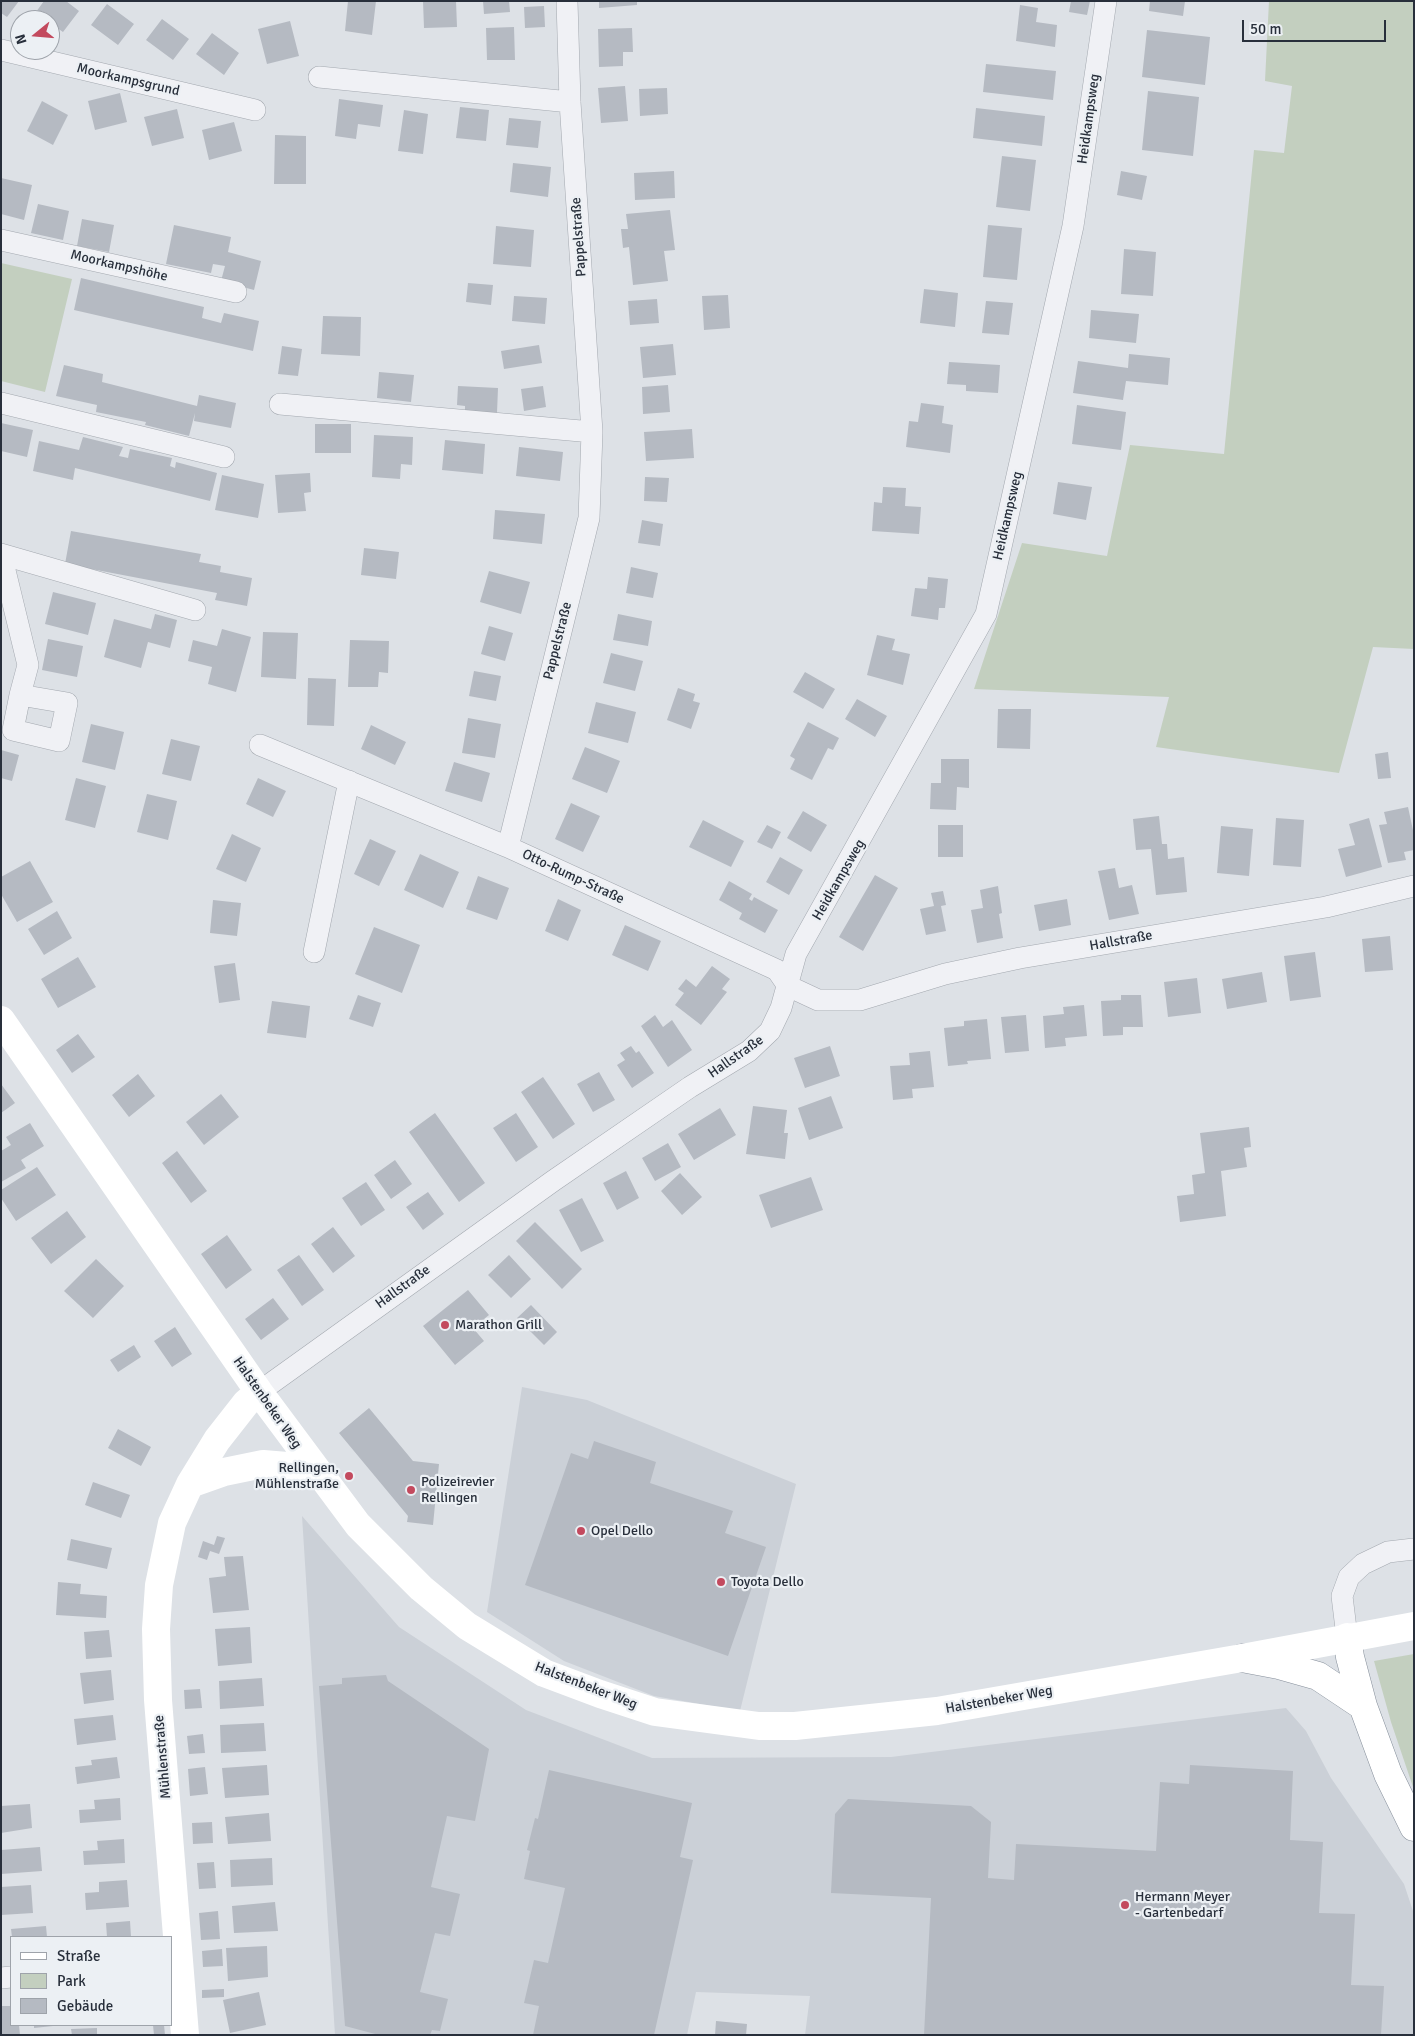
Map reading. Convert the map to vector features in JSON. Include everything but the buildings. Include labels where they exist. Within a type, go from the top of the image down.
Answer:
[{"type":"main road","name":"Halstenbeker Weg","points":[[1,1020],[259,1392],[317,1473],[358,1525],[421,1588],[467,1626],[544,1673],[655,1712],[758,1726],[846,1722],[937,1711],[1414,1626]]},
{"type":"main road","name":"Mühlenstraße","points":[[185,2035],[176,1965],[158,1700],[156,1629],[159,1586],[172,1523],[190,1484],[217,1440],[246,1403],[259,1392]]},
{"type":"main road","points":[[190,1484],[224,1472],[263,1464],[299,1467],[317,1473]]},
{"type":"main road","points":[[1347,1637],[1350,1658],[1363,1706],[1388,1774],[1412,1821]]},
{"type":"main road","points":[[1242,1658],[1279,1665],[1318,1676],[1363,1706]]},
{"type":"street","name":"Pappelstraße","points":[[508,847],[589,518],[592,432],[570,102],[566,1]]},
{"type":"street","name":"Heidkampsweg","points":[[788,986],[796,954],[986,614],[1074,226],[1106,1]]},
{"type":"street","name":"Moorkampsgrund","points":[[1,50],[255,110]]},
{"type":"street","points":[[318,77],[570,102]]},
{"type":"street","name":"Moorkampshöhe","points":[[1,240],[236,292]]},
{"type":"street","points":[[1,403],[224,456]]},
{"type":"street","points":[[280,404],[592,432]]},
{"type":"street","points":[[20,695],[28,665],[1,554],[195,610]]},
{"type":"street","name":"Otto-Rump-Straße","points":[[260,745],[508,847],[777,970],[788,986]]},
{"type":"street","points":[[314,952],[349,781]]},
{"type":"street","name":"Hallstraße","points":[[259,1392],[553,1181],[690,1087],[761,1042],[777,1021],[788,986],[818,1000],[833,1002],[860,1000],[945,974],[1020,958],[1326,907],[1414,886]]},
{"type":"street","points":[[1347,1637],[1342,1596],[1350,1577],[1363,1564],[1388,1552],[1414,1549]]},
{"type":"shaded area","points":[[522,1387],[587,1400],[796,1484],[740,1711],[654,1696],[564,1661],[487,1612]]},
{"type":"shaded area","points":[[302,1516],[399,1627],[526,1710],[652,1758],[891,1757],[1286,1708],[1306,1731],[1331,1778],[1404,1884],[1414,1914],[1414,2035],[805,2035],[810,1996],[696,1992],[687,2035],[335,2035]]},
{"type":"green space","points":[[1269,1],[1414,1],[1414,649],[1373,647],[1339,773],[1156,747],[1169,697],[974,689],[1022,543],[1107,556],[1130,445],[1224,454],[1254,150],[1284,153],[1292,86],[1265,81]]},
{"type":"green space","points":[[1,263],[72,279],[45,392],[1,381]]},
{"type":"green space","points":[[1414,1654],[1414,1790],[1391,1722],[1374,1661]]},
{"type":"place","name":"Marathon Grill","points":[[445,1325]]},
{"type":"place","name":"Rellingen, Mühlenstraße","points":[[349,1476]]},
{"type":"place","name":"Polizeirevier Rellingen","points":[[411,1490]]},
{"type":"place","name":"Opel Dello","points":[[581,1531]]},
{"type":"place","name":"Toyota Dello","points":[[721,1582]]},
{"type":"place","name":"Hermann Meyer - Gartenbedarf","points":[[1125,1905]]}]
